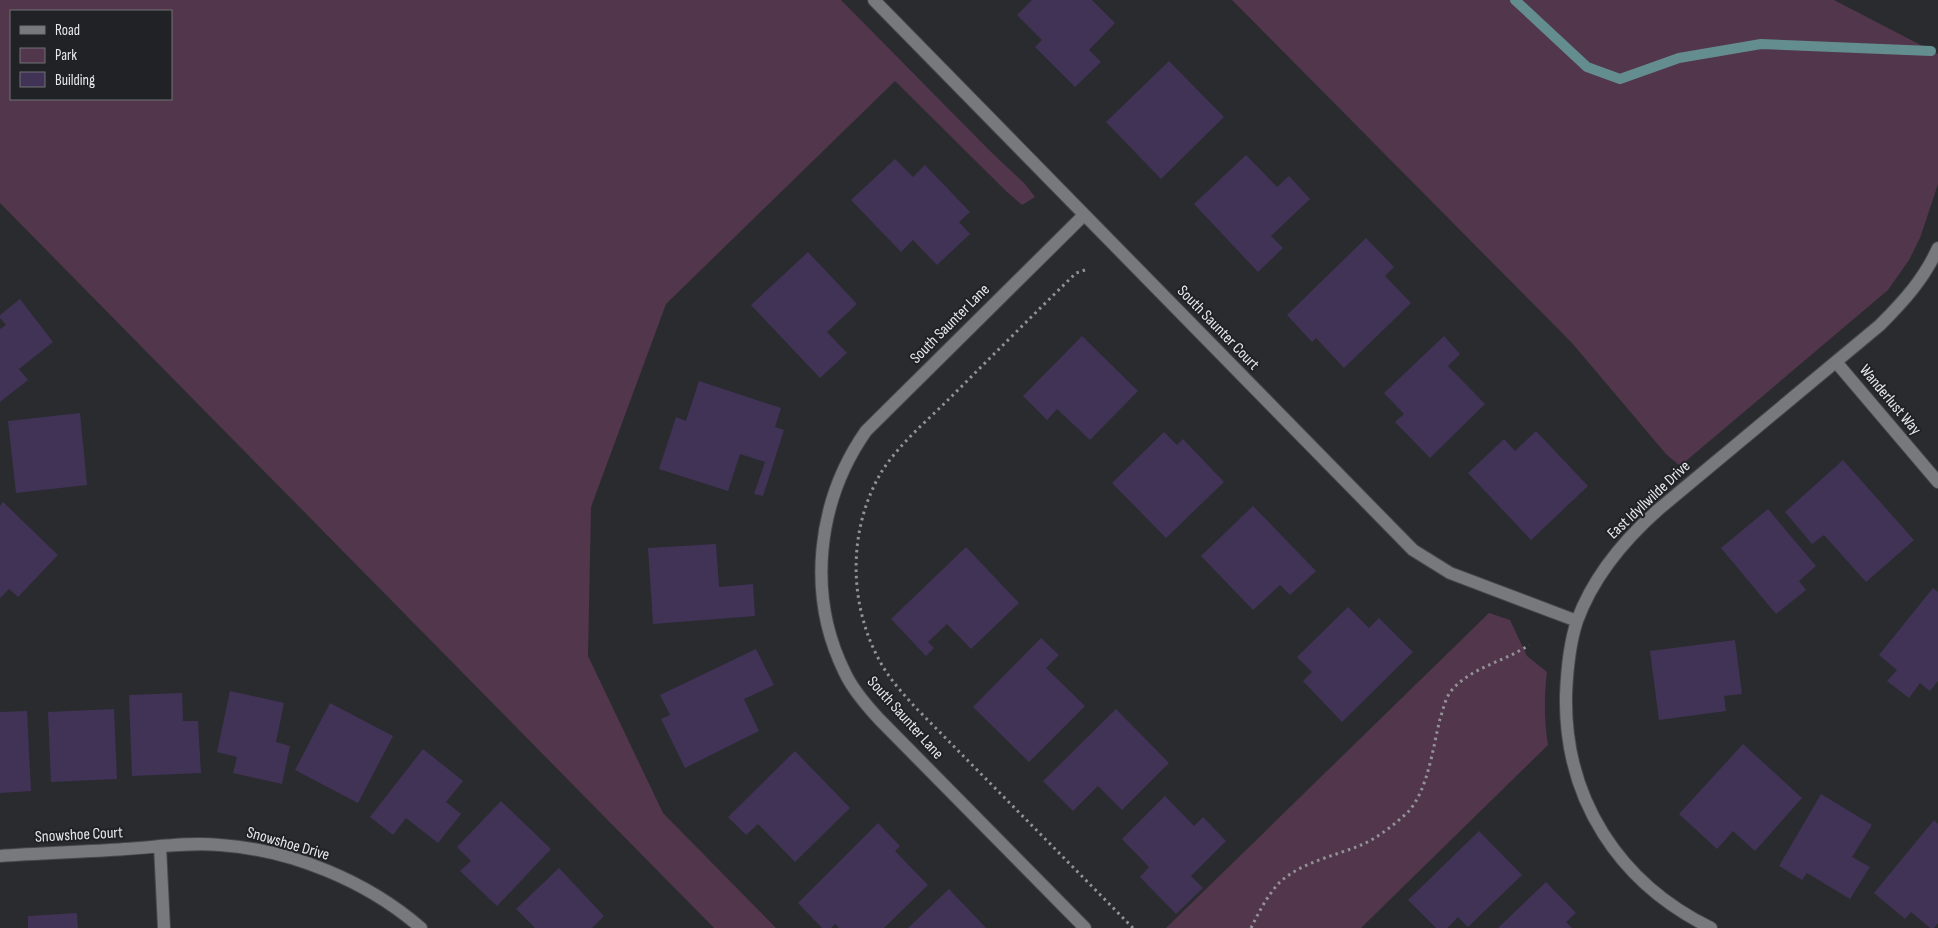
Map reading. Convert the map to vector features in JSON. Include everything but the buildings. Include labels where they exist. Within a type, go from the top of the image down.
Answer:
[{"type":"street","name":"South Saunter Court","points":[[874,0],[1414,550],[1450,573],[1577,621]]},
{"type":"street","name":"South Saunter Lane","points":[[1084,215],[866,431],[853,449],[834,492],[826,516],[822,540],[821,568],[825,613],[836,654],[858,693],[879,718],[1085,928]]},
{"type":"street","name":"East Idyllwilde Drive","points":[[1711,928],[1696,921],[1664,899],[1628,868],[1607,842],[1588,807],[1571,755],[1567,727],[1567,670],[1577,621],[1588,598],[1619,548],[1645,522],[1880,325],[1907,298],[1921,280],[1938,248]]},
{"type":"street","name":"Wanderlust Way","points":[[1836,362],[1938,482]]},
{"type":"street","name":"Snowshoe Drive","points":[[160,846],[223,845],[262,851],[304,862],[367,890],[421,928]]},
{"type":"street","name":"Snowshoe Court","points":[[0,856],[160,846]]},
{"type":"street","points":[[160,846],[164,928]]},
{"type":"path","points":[[1085,270],[1076,273],[918,429],[890,460],[873,488],[865,508],[858,541],[856,581],[862,618],[875,651],[894,683],[916,708],[1133,928]]},
{"type":"path","points":[[1251,928],[1271,894],[1292,873],[1378,836],[1408,811],[1424,785],[1444,708],[1450,693],[1462,680],[1474,672],[1503,660],[1529,646]]},
{"type":"green space","points":[[0,0],[841,0],[1025,184],[1035,197],[1022,205],[895,81],[666,304],[591,507],[588,656],[663,813],[776,928],[714,928],[0,203]]},
{"type":"green space","points":[[1232,0],[1834,0],[1938,54],[1938,184],[1920,238],[1909,260],[1888,290],[1680,466],[1666,454],[1572,343]]},
{"type":"green space","points":[[1489,613],[1510,620],[1527,656],[1547,672],[1545,708],[1548,745],[1361,928],[1166,928]]},
{"type":"waterway","points":[[1515,0],[1587,67],[1620,79],[1679,58],[1761,44],[1931,51]]}]
